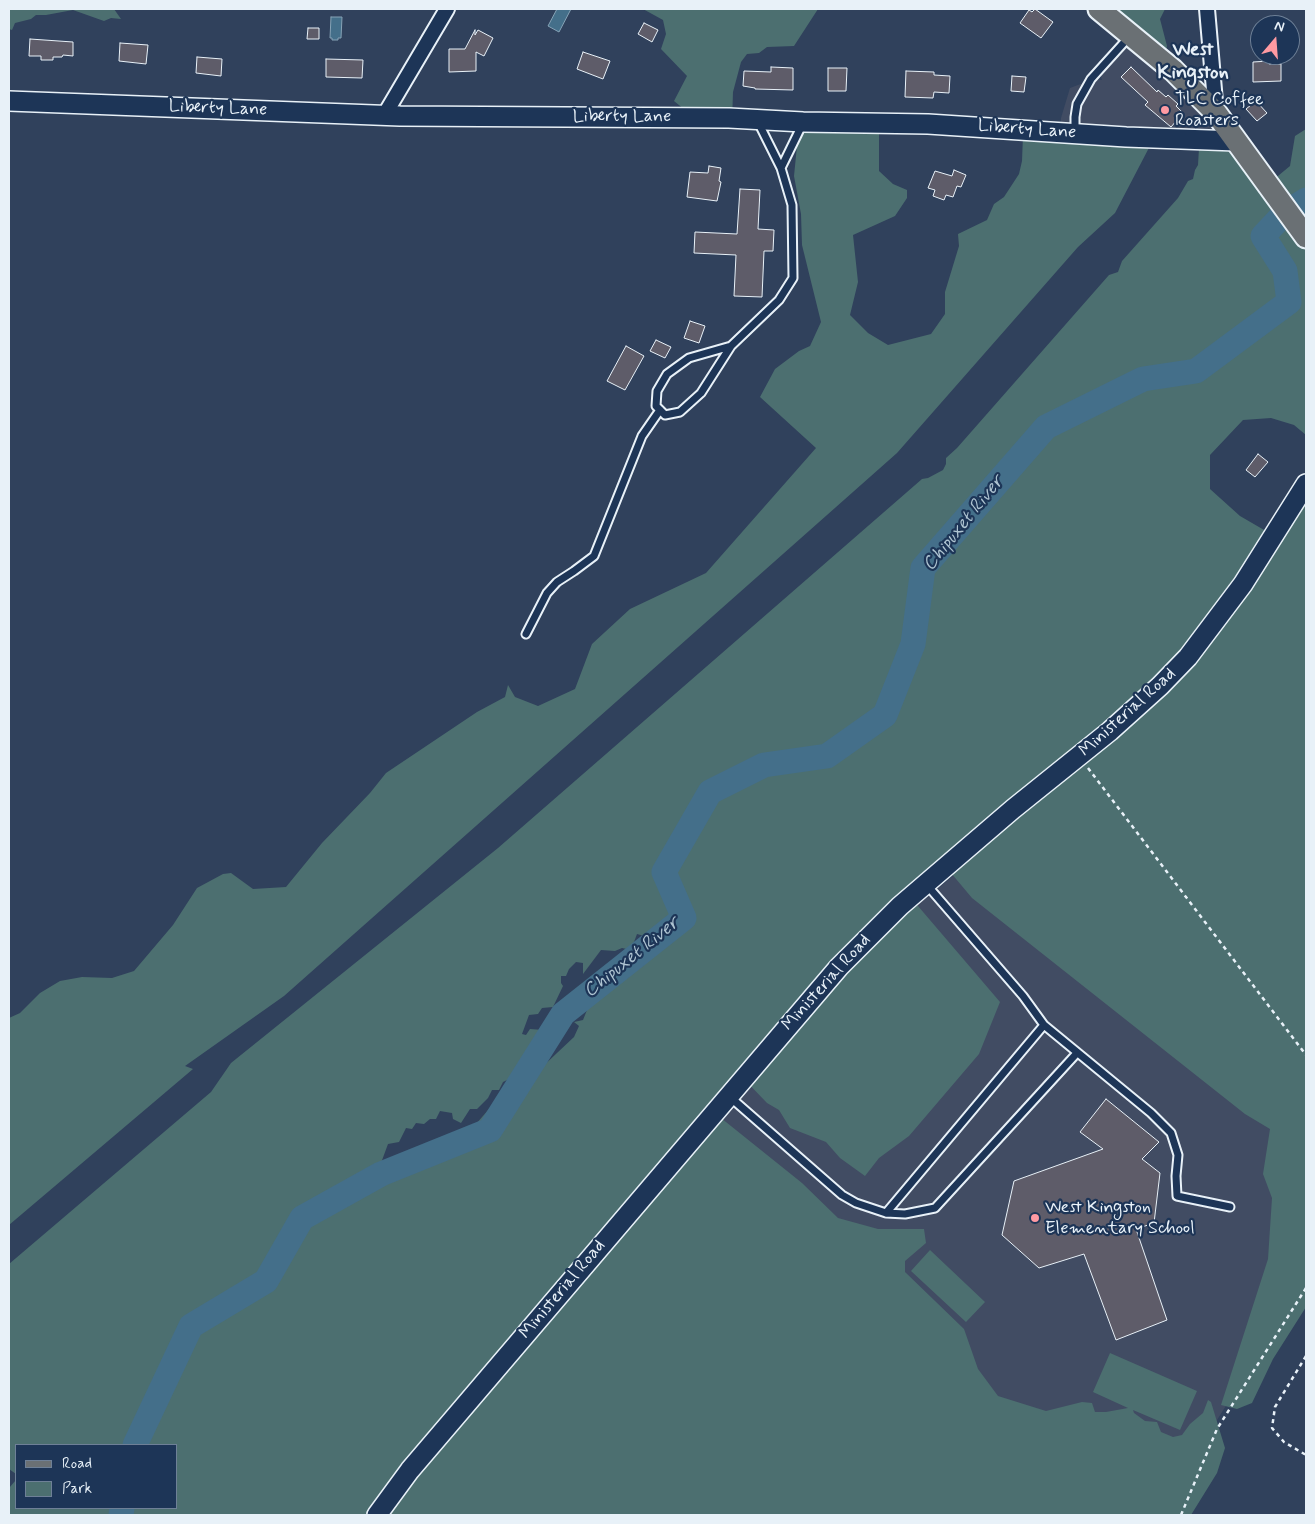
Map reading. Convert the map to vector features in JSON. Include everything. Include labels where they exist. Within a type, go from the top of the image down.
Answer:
[{"type":"main road","points":[[1099,9],[1173,70],[1216,113],[1306,237]]},
{"type":"main road","name":"Liberty Lane","points":[[9,101],[385,114],[757,119],[803,122],[928,124],[1075,134],[1236,141]]},
{"type":"main road","name":"Ministerial Road","points":[[377,1515],[410,1470],[839,967],[878,927],[926,884],[1013,809],[1080,757],[1160,686],[1188,657],[1243,584],[1306,484]]},
{"type":"street","points":[[385,114],[446,9]]},
{"type":"street","points":[[1207,9],[1216,113]]},
{"type":"lane","points":[[1075,134],[1077,104],[1091,79],[1131,34]]},
{"type":"lane","points":[[731,346],[688,358],[667,374],[657,391],[656,406],[664,415],[680,412],[701,392],[731,346],[779,300],[793,278],[792,205],[781,168],[757,119]]},
{"type":"lane","points":[[781,168],[803,122]]},
{"type":"lane","points":[[526,634],[548,593],[557,582],[594,556],[642,436],[660,410]]},
{"type":"lane","points":[[926,884],[1023,996],[1044,1026],[1150,1113],[1171,1133],[1178,1155],[1177,1196],[1230,1207]]},
{"type":"lane","points":[[886,1213],[1044,1026]]},
{"type":"lane","points":[[728,1095],[842,1195],[856,1203],[886,1213],[905,1214],[935,1208],[1077,1053]]},
{"type":"path","points":[[1080,757],[1306,1055]]},
{"type":"path","points":[[1181,1515],[1217,1429],[1306,1288]]},
{"type":"path","points":[[1306,1356],[1275,1407],[1272,1428],[1284,1442],[1306,1455]]},
{"type":"shaded area","points":[[557,9],[571,9],[559,32],[548,26]]},
{"type":"shaded area","points":[[331,17],[342,17],[341,38],[338,38],[338,40],[330,38]]},
{"type":"shaded area","points":[[1126,36],[1200,107],[1231,151],[1060,136],[1061,118],[1070,88],[1094,79],[1102,80],[1100,74],[1103,60]]},
{"type":"shaded area","name":"West Kingston Elementary School","points":[[996,841],[1306,1115],[1306,1279],[1157,1515],[1145,1515],[686,1158],[894,924]]},
{"type":"green space","points":[[9,9],[114,9],[121,19],[111,18],[104,21],[73,10],[36,15],[31,19],[15,23],[12,30],[9,29]]},
{"type":"green space","points":[[643,9],[818,9],[794,46],[767,47],[759,53],[747,54],[741,62],[733,92],[732,122],[696,119],[674,101],[687,76],[661,49],[666,34],[663,20]]},
{"type":"green space","points":[[1110,9],[1165,9],[1160,19],[1167,46],[1163,67]]},
{"type":"green space","points":[[799,126],[879,129],[879,171],[893,184],[907,190],[907,198],[895,216],[853,235],[858,282],[850,315],[868,333],[888,345],[931,334],[945,314],[945,292],[959,246],[958,234],[987,220],[994,204],[1004,197],[1019,174],[1022,161],[1023,135],[1152,142],[1115,213],[1078,247],[897,453],[284,996],[185,1066],[193,1069],[9,1225],[9,1018],[20,1013],[40,993],[60,981],[82,977],[112,978],[134,971],[173,925],[197,888],[223,874],[231,873],[253,889],[286,887],[322,843],[370,793],[386,773],[477,712],[505,697],[508,685],[515,697],[538,706],[575,689],[592,644],[630,609],[706,573],[816,448],[760,397],[775,369],[799,351],[810,346],[821,322],[802,245],[801,214],[794,176]]},
{"type":"green space","points":[[1306,129],[1306,435],[1294,425],[1271,418],[1243,420],[1210,455],[1210,489],[1240,516],[1271,534],[1306,481],[1306,1307],[1273,1359],[1252,1403],[1237,1409],[1221,1405],[1268,1259],[1272,1198],[1263,1174],[1270,1129],[1245,1114],[972,898],[946,867],[912,899],[1000,1002],[979,1054],[909,1136],[879,1158],[865,1176],[840,1158],[826,1142],[790,1128],[779,1110],[767,1103],[743,1078],[716,1114],[802,1183],[838,1218],[878,1229],[924,1229],[926,1243],[905,1261],[905,1272],[964,1329],[978,1369],[998,1396],[1046,1411],[1082,1402],[1092,1403],[1095,1412],[1128,1408],[1093,1392],[1110,1353],[1197,1391],[1180,1430],[1133,1410],[1134,1413],[1145,1421],[1157,1422],[1161,1432],[1173,1437],[1182,1435],[1190,1424],[1203,1413],[1208,1400],[1211,1402],[1225,1448],[1217,1473],[1191,1515],[9,1515],[9,1488],[15,1481],[15,1509],[178,1509],[178,1444],[15,1444],[15,1473],[9,1469],[9,1264],[211,1092],[231,1063],[498,848],[922,479],[943,470],[946,458],[957,448],[1109,275],[1118,272],[1122,261],[1178,198],[1188,181],[1193,179],[1198,165],[1199,148],[1231,151],[1267,185],[1290,166],[1295,136]],"holes":[[[662,932],[669,937],[662,949],[640,968],[634,969],[628,978],[621,979],[619,983],[595,998],[589,1005],[583,1020],[574,1022],[579,1026],[574,1037],[524,1084],[489,1109],[470,1131],[438,1144],[379,1182],[373,1182],[368,1177],[376,1164],[381,1163],[388,1144],[399,1142],[406,1128],[412,1129],[416,1123],[424,1124],[430,1119],[436,1119],[440,1111],[452,1113],[453,1119],[461,1123],[470,1109],[477,1109],[488,1098],[492,1090],[499,1090],[503,1082],[511,1078],[526,1055],[532,1055],[543,1030],[530,1029],[526,1035],[522,1034],[529,1015],[538,1014],[542,1008],[553,1007],[563,986],[561,976],[566,976],[569,969],[576,962],[583,963],[583,974],[601,950],[615,951],[622,948],[631,950],[637,934],[655,939]]]},
{"type":"green space","points":[[930,1250],[985,1302],[966,1322],[911,1271]]},
{"type":"building","points":[[1035,9],[1053,22],[1041,38],[1020,23],[1029,10],[1032,12]]},
{"type":"building","points":[[644,23],[658,30],[652,42],[638,34]]},
{"type":"building","points":[[308,28],[319,28],[319,39],[307,39]]},
{"type":"building","points":[[475,30],[475,35],[478,30],[493,38],[484,56],[476,52],[476,71],[449,72],[449,49],[465,49]]},
{"type":"building","points":[[30,39],[73,42],[73,56],[63,55],[62,57],[53,57],[53,60],[41,60],[41,56],[29,56]]},
{"type":"building","points":[[120,43],[148,45],[146,64],[119,61]]},
{"type":"building","points":[[583,52],[610,61],[603,79],[577,69]]},
{"type":"building","points":[[197,57],[222,59],[221,76],[196,73]]},
{"type":"building","points":[[326,59],[363,60],[362,78],[326,77]]},
{"type":"building","points":[[1253,65],[1281,65],[1281,81],[1253,82]]},
{"type":"building","points":[[771,67],[793,68],[793,90],[755,89],[743,86],[744,71],[771,72]]},
{"type":"building","points":[[1131,67],[1157,92],[1158,90],[1166,97],[1168,95],[1178,104],[1176,106],[1183,113],[1171,127],[1145,105],[1148,102],[1121,77]]},
{"type":"building","points":[[828,68],[847,68],[846,91],[828,91]]},
{"type":"building","points":[[906,71],[934,72],[934,75],[950,76],[949,93],[934,92],[933,98],[905,97]]},
{"type":"building","points":[[1012,76],[1026,77],[1024,92],[1011,91]]},
{"type":"building","points":[[1256,101],[1267,113],[1257,121],[1246,109]]},
{"type":"building","points":[[709,166],[721,168],[719,181],[721,182],[717,201],[687,197],[690,172],[708,173]]},
{"type":"building","points":[[954,170],[966,175],[961,187],[957,186],[953,197],[946,195],[944,200],[933,196],[935,190],[928,188],[935,171],[952,176]]},
{"type":"building","points":[[740,189],[760,190],[758,229],[774,230],[773,251],[764,251],[762,297],[734,296],[736,255],[694,253],[695,232],[737,234]]},
{"type":"building","points":[[690,321],[705,326],[699,343],[684,338]]},
{"type":"building","points":[[656,340],[671,347],[665,358],[650,351]]},
{"type":"building","points":[[626,346],[644,356],[625,390],[607,381]]},
{"type":"building","points":[[1258,454],[1268,462],[1255,477],[1246,470]]},
{"type":"building","name":"West Kingston Elementary School","points":[[1106,1099],[1159,1142],[1142,1159],[1160,1173],[1154,1223],[1136,1229],[1167,1320],[1116,1340],[1084,1254],[1039,1268],[1002,1235],[1014,1181],[1103,1149],[1080,1132]]},
{"type":"waterway","name":"Chipuxet River","points":[[1298,205],[1306,200]]},
{"type":"waterway","name":"Chipuxet River","points":[[135,1444],[191,1326],[266,1281],[302,1218],[381,1174],[490,1130],[563,1014],[684,918],[664,872],[710,792],[764,765],[827,756],[885,715],[913,644],[923,568],[1046,427],[1143,379],[1196,371],[1289,302],[1285,271],[1263,236],[1279,219]]},
{"type":"waterway","name":"Chipuxet River","points":[[121,1515],[122,1509]]},
{"type":"place","name":"TLC Coffee Roasters","points":[[1165,110]]},
{"type":"place","name":"West Kingston Elementary School","points":[[1035,1218]]},
{"type":"district","name":"West Kingston","points":[[1193,62]]}]
